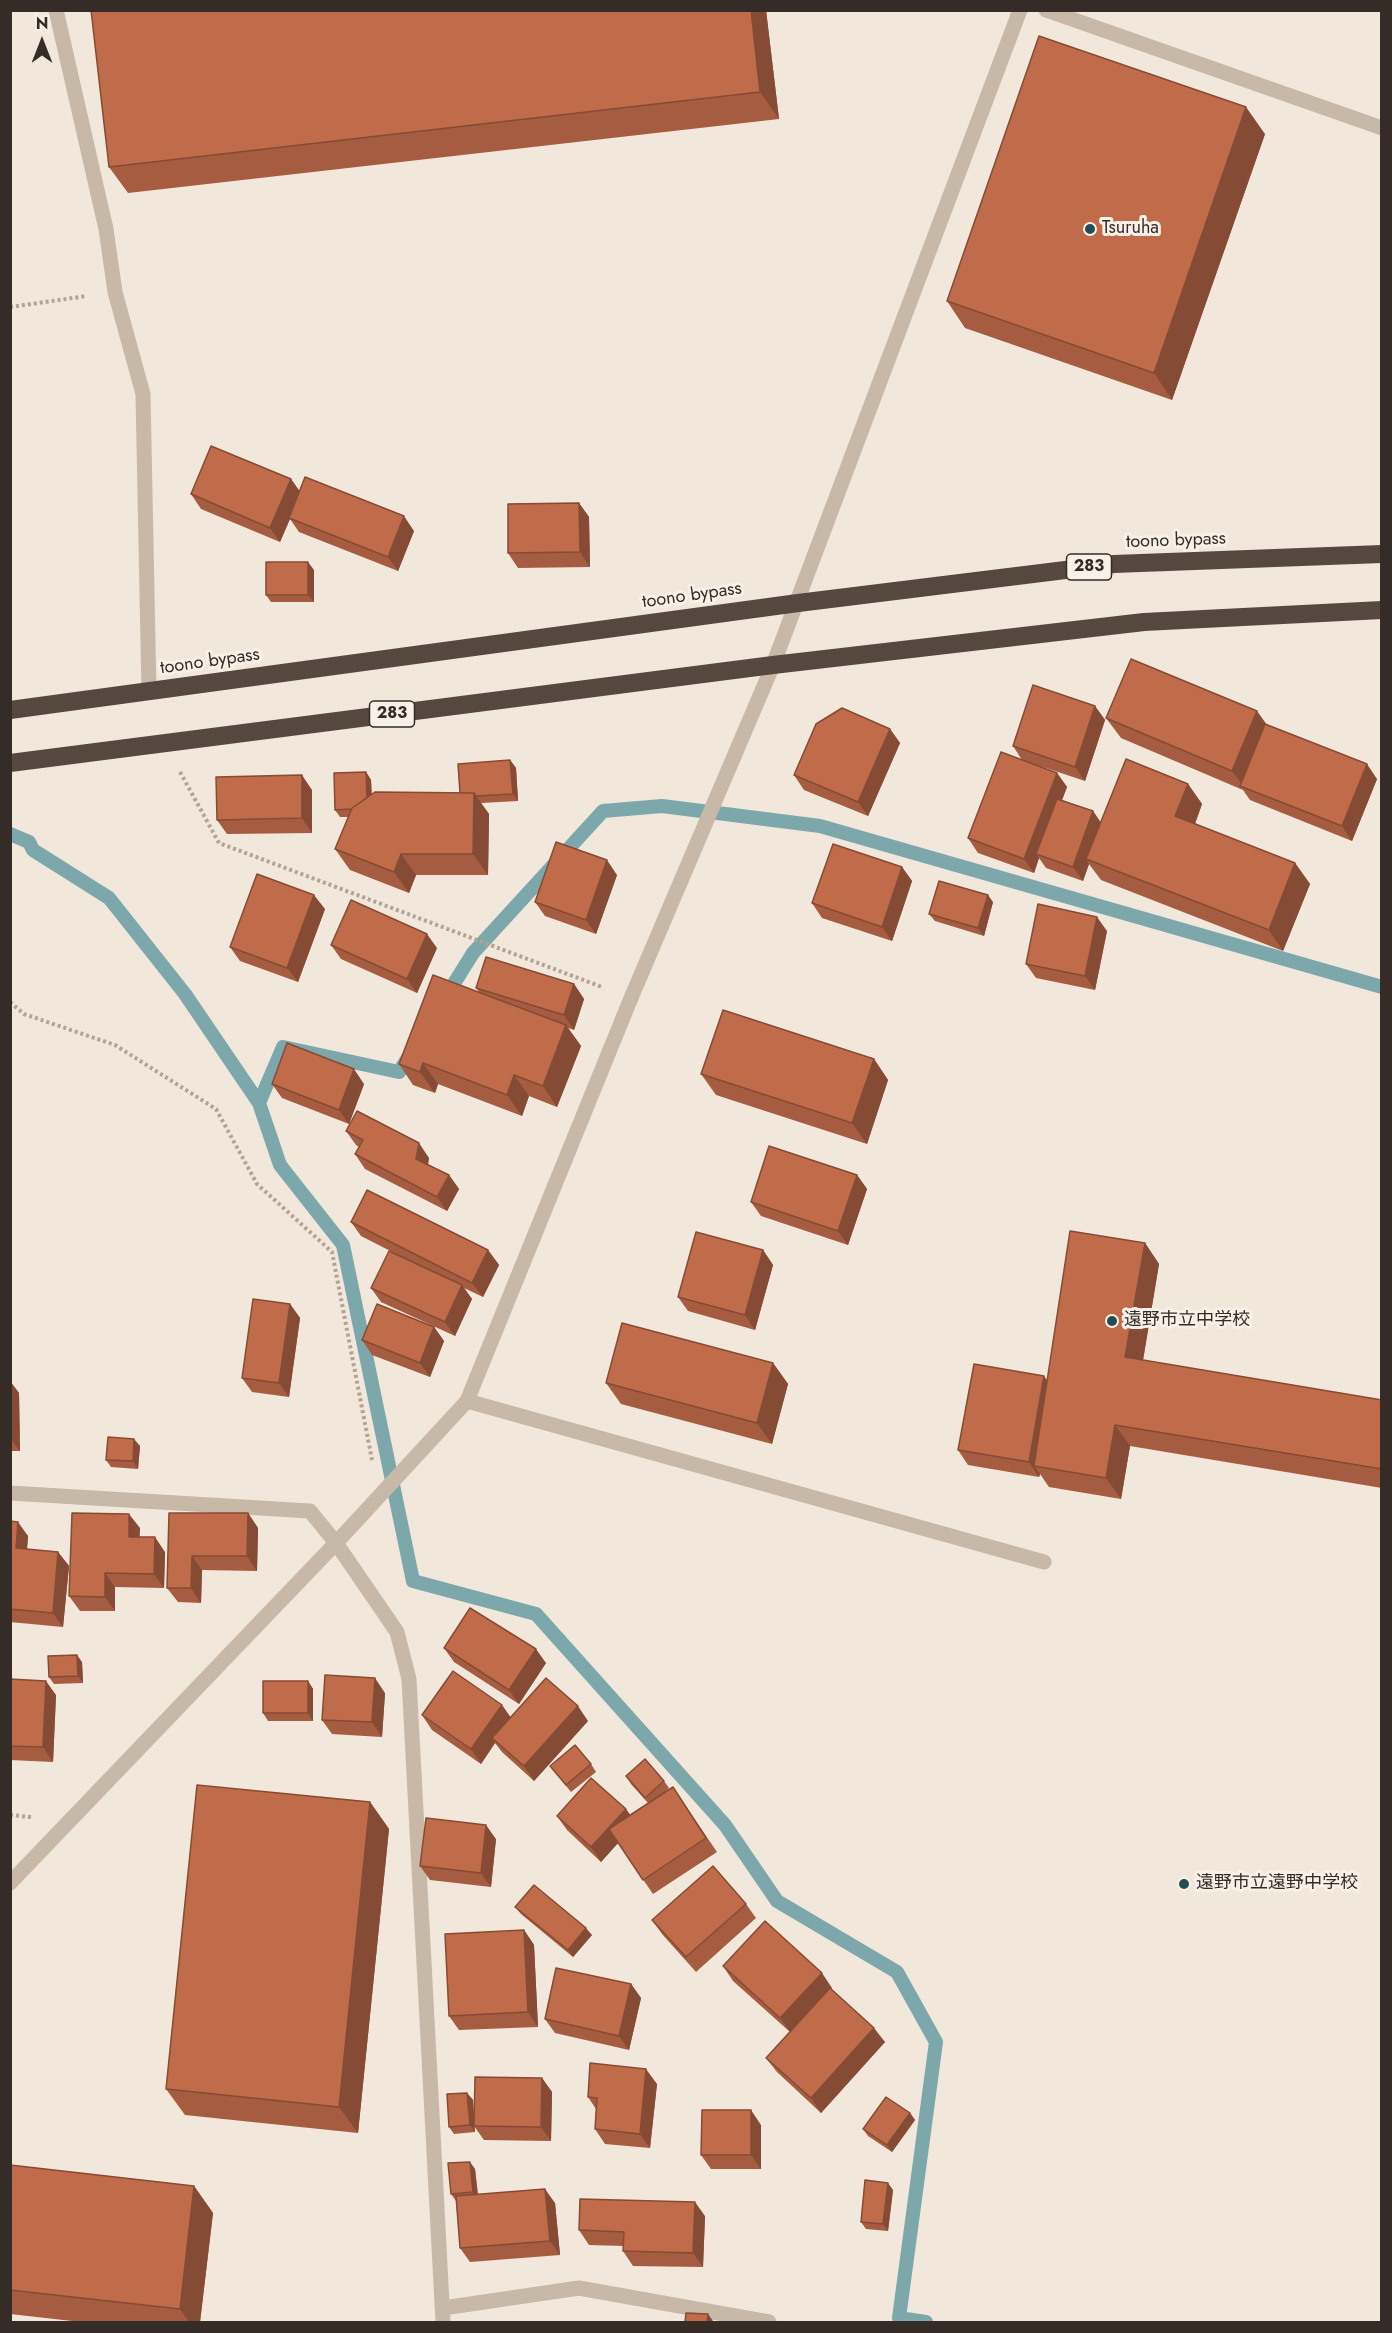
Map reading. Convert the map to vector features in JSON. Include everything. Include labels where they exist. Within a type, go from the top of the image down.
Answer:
[{"type":"highway","name":"toono bypass","points":[[10,711],[798,603],[1114,564],[1382,554]]},
{"type":"highway","name":"283","points":[[10,763],[773,665],[1144,622],[1382,610]]},
{"type":"street","points":[[56,10],[106,229],[115,292],[143,394],[149,692]]},
{"type":"street","points":[[10,1883],[336,1543],[467,1401],[631,998],[798,603],[1020,10]]},
{"type":"street","points":[[1046,10],[1382,128]]},
{"type":"street","points":[[467,1401],[1044,1562]]},
{"type":"street","points":[[10,1492],[310,1511],[336,1543],[397,1632],[409,1679],[443,2315],[579,2288],[770,2322]]},
{"type":"path","points":[[10,307],[115,292]]},
{"type":"path","points":[[171,742],[183,780],[219,843],[631,998]]},
{"type":"path","points":[[10,1002],[24,1014],[115,1045],[216,1109],[257,1184],[332,1252],[380,1495]]},
{"type":"building","points":[[91,10],[751,10],[760,92],[109,167]]},
{"type":"building","points":[[1039,36],[1246,107],[1154,373],[947,301]]},
{"type":"building","points":[[211,446],[291,479],[270,528],[191,494]]},
{"type":"building","points":[[305,477],[404,516],[388,557],[289,518]]},
{"type":"building","points":[[579,503],[580,552],[508,553],[508,504]]},
{"type":"building","points":[[266,562],[308,562],[308,595],[266,595]]},
{"type":"building","points":[[1131,659],[1257,711],[1232,771],[1106,718]]},
{"type":"building","points":[[1033,685],[1095,706],[1075,767],[1013,746]]},
{"type":"building","points":[[842,708],[890,729],[858,802],[794,775],[816,724]]},
{"type":"building","points":[[1265,724],[1367,764],[1342,826],[1240,786]]},
{"type":"building","points":[[1001,752],[1057,773],[1024,859],[968,838]]},
{"type":"building","points":[[1126,759],[1188,784],[1175,816],[1295,863],[1269,930],[1086,859]]},
{"type":"building","points":[[510,760],[513,794],[476,796],[474,793],[460,793],[458,764]]},
{"type":"building","points":[[366,772],[367,798],[351,809],[335,810],[334,773]]},
{"type":"building","points":[[302,775],[302,818],[217,820],[216,777]]},
{"type":"building","points":[[375,792],[474,793],[473,854],[401,854],[394,872],[335,849],[352,808]]},
{"type":"building","points":[[1057,799],[1093,811],[1073,867],[1036,854]]},
{"type":"building","points":[[556,842],[607,860],[586,920],[535,902]]},
{"type":"building","points":[[833,844],[902,867],[882,927],[812,903]]},
{"type":"building","points":[[257,874],[314,895],[287,968],[230,947]]},
{"type":"building","points":[[939,881],[988,895],[978,928],[929,914]]},
{"type":"building","points":[[351,900],[427,934],[407,979],[331,945]]},
{"type":"building","points":[[1038,904],[1097,917],[1085,976],[1026,964]]},
{"type":"building","points":[[486,957],[574,984],[564,1015],[476,988]]},
{"type":"building","points":[[433,975],[566,1025],[543,1086],[514,1075],[507,1095],[423,1063],[420,1072],[399,1064]]},
{"type":"building","points":[[723,1010],[874,1059],[852,1123],[701,1074]]},
{"type":"building","points":[[287,1043],[354,1069],[339,1110],[272,1084]]},
{"type":"building","points":[[357,1111],[419,1143],[416,1159],[449,1175],[437,1197],[355,1154],[363,1140],[346,1131]]},
{"type":"building","points":[[769,1146],[857,1175],[838,1231],[751,1202]]},
{"type":"building","points":[[367,1190],[488,1250],[472,1283],[351,1222]]},
{"type":"building","name":"遠野市立中学校","points":[[1070,1231],[1145,1243],[1125,1357],[1382,1400],[1382,1469],[1115,1425],[1106,1478],[1034,1466]]},
{"type":"building","points":[[696,1232],[763,1250],[745,1315],[678,1297]]},
{"type":"building","points":[[389,1251],[462,1285],[445,1322],[371,1288]]},
{"type":"building","points":[[253,1299],[290,1304],[279,1383],[242,1378]]},
{"type":"building","points":[[377,1304],[434,1327],[420,1363],[362,1340]]},
{"type":"building","points":[[622,1323],[773,1363],[757,1423],[606,1383]]},
{"type":"building","points":[[974,1364],[1044,1376],[1029,1462],[958,1450]]},
{"type":"building","points":[[108,1437],[134,1439],[133,1461],[106,1460]]},
{"type":"building","points":[[72,1513],[129,1514],[129,1537],[155,1537],[154,1574],[105,1573],[105,1597],[69,1596]]},
{"type":"building","points":[[169,1513],[248,1513],[247,1556],[192,1556],[191,1588],[167,1588]]},
{"type":"building","points":[[10,1521],[18,1522],[16,1548],[58,1552],[53,1613],[10,1609]]},
{"type":"building","points":[[470,1608],[536,1649],[509,1690],[444,1648]]},
{"type":"building","points":[[77,1655],[78,1676],[49,1677],[48,1656]]},
{"type":"building","points":[[453,1671],[502,1705],[471,1749],[422,1715]]},
{"type":"building","points":[[325,1675],[375,1678],[372,1722],[322,1720]]},
{"type":"building","points":[[546,1678],[578,1706],[524,1766],[492,1738]]},
{"type":"building","points":[[10,1679],[46,1681],[43,1747],[10,1746]]},
{"type":"building","points":[[263,1681],[308,1681],[308,1713],[263,1713]]},
{"type":"building","points":[[575,1745],[591,1764],[566,1785],[550,1766]]},
{"type":"building","points":[[645,1759],[664,1781],[645,1798],[626,1776]]},
{"type":"building","points":[[591,1778],[626,1809],[591,1847],[557,1816]]},
{"type":"building","points":[[197,1785],[370,1802],[339,2107],[166,2089]]},
{"type":"building","points":[[673,1787],[706,1838],[643,1880],[609,1829]]},
{"type":"building","points":[[426,1818],[486,1825],[481,1873],[420,1866]]},
{"type":"building","points":[[713,1866],[746,1904],[686,1957],[652,1920]]},
{"type":"building","points":[[534,1885],[586,1928],[568,1950],[515,1907]]},
{"type":"building","points":[[765,1921],[822,1973],[780,2018],[723,1966]]},
{"type":"building","points":[[524,1930],[528,2012],[449,2016],[445,1934]]},
{"type":"building","points":[[556,1968],[631,1984],[619,2036],[545,2019]]},
{"type":"building","points":[[830,1988],[874,2028],[811,2098],[766,2058]]},
{"type":"building","points":[[590,2063],[646,2069],[640,2134],[595,2129],[597,2098],[588,2097]]},
{"type":"building","points":[[475,2077],[542,2078],[541,2127],[474,2126]]},
{"type":"building","points":[[467,2093],[470,2125],[449,2127],[447,2094]]},
{"type":"building","points":[[886,2097],[910,2113],[887,2145],[863,2129]]},
{"type":"building","points":[[702,2110],[751,2110],[751,2155],[701,2155]]},
{"type":"building","points":[[470,2162],[473,2192],[451,2194],[448,2163]]},
{"type":"building","points":[[10,2165],[194,2186],[180,2309],[10,2290]]},
{"type":"building","points":[[865,2180],[888,2183],[883,2224],[861,2222]]},
{"type":"building","points":[[545,2189],[550,2241],[460,2248],[456,2196]]},
{"type":"building","points":[[580,2199],[695,2202],[693,2253],[623,2251],[624,2232],[579,2230]]},
{"type":"building","points":[[686,2313],[708,2314],[707,2322],[685,2322]]},
{"type":"waterway","points":[[445,998],[473,953],[603,811],[662,806],[820,826],[1382,987]]},
{"type":"waterway","points":[[10,834],[29,842],[33,850],[109,898],[185,994],[259,1103],[280,1165],[343,1245],[413,1581],[536,1614],[725,1825],[777,1901],[897,1972],[936,2042],[899,2318],[926,2322]]},
{"type":"waterway","points":[[259,1103],[283,1047],[399,1072],[411,1053]]},
{"type":"place","name":"Tsuruha","points":[[1090,229]]},
{"type":"place","name":"遠野市立中学校","points":[[1112,1321]]},
{"type":"place","name":"遠野市立遠野中学校","points":[[1184,1884]]}]
